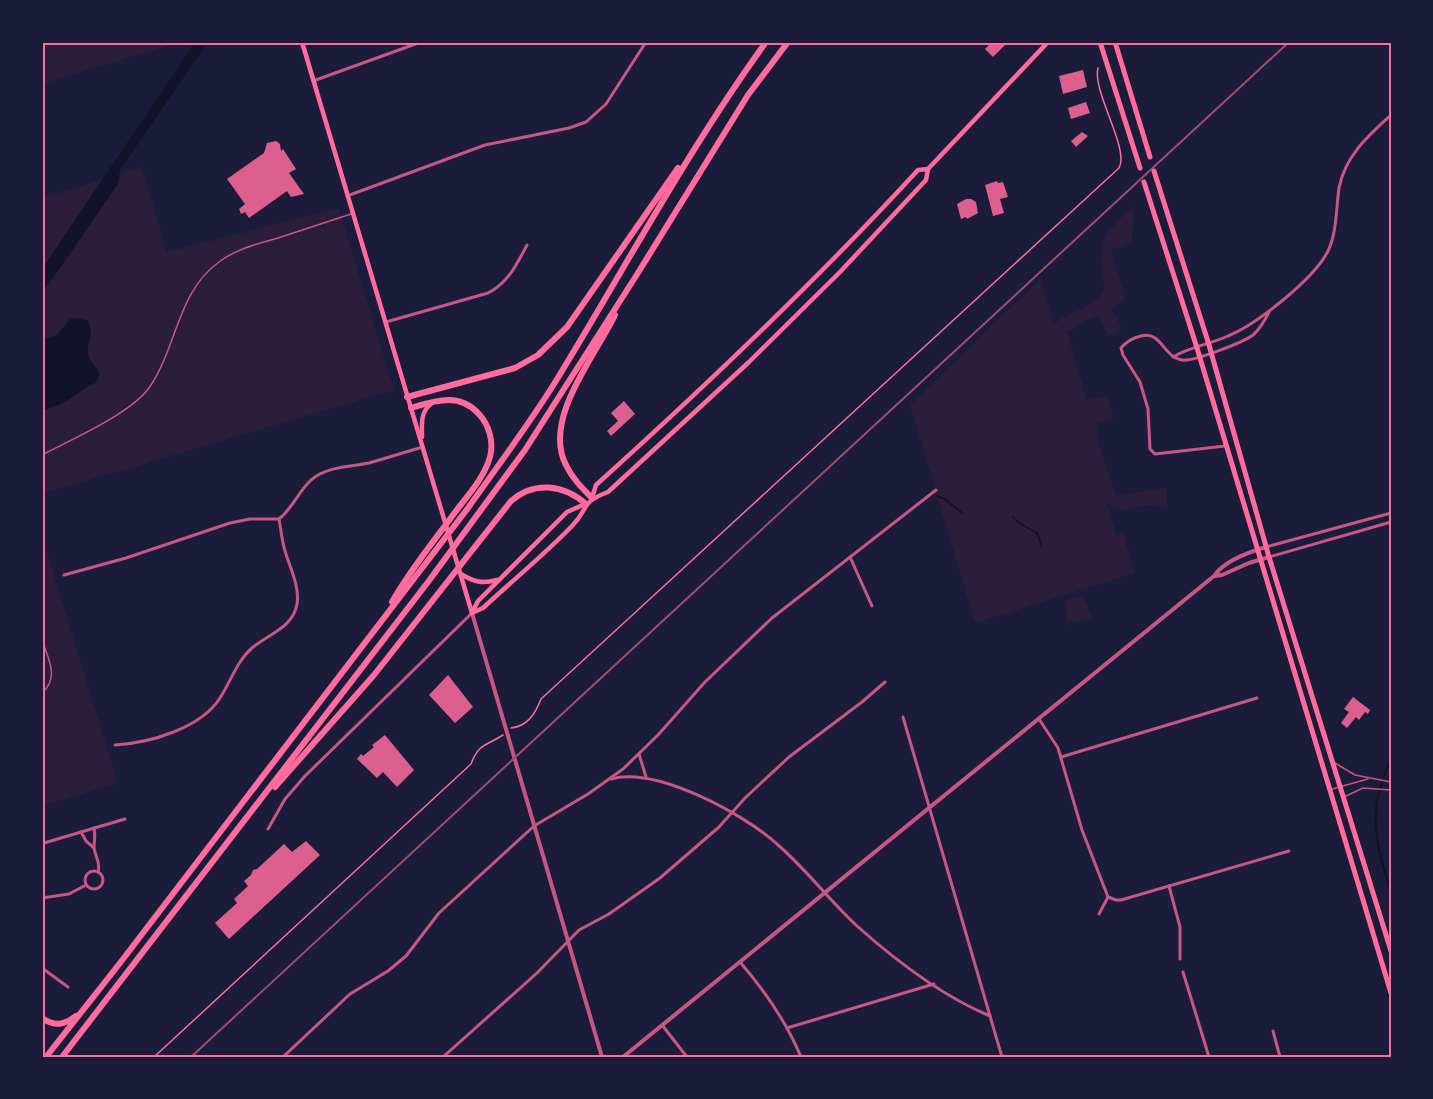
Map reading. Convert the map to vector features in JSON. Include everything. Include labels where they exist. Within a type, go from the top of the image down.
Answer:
[{"type":"highway","points":[[407,397],[515,368],[550,345],[567,327],[766,42]]},
{"type":"highway","points":[[62,1057],[476,518],[551,411],[748,95],[787,43]]},
{"type":"highway","points":[[46,1057],[468,508],[515,443],[553,385],[695,146]]},
{"type":"highway","points":[[592,498],[573,478],[565,464],[561,446],[562,425],[569,399],[610,326],[624,295]]},
{"type":"highway","points":[[377,627],[405,581],[480,479],[490,455],[489,430],[478,412],[458,400],[440,399],[411,408]]},
{"type":"highway","points":[[261,799],[274,788],[374,675],[512,501],[520,494],[540,486],[572,494],[586,504]]},
{"type":"highway","points":[[42,1018],[52,1025],[60,1025],[69,1022],[83,1010]]},
{"type":"highway","points":[[42,1031],[42,1040]]},
{"type":"main road","points":[[302,42],[472,613]]},
{"type":"main road","points":[[472,613],[483,608],[575,524],[592,498],[609,492],[802,310],[927,180],[928,169],[1048,42]]},
{"type":"main road","points":[[1100,42],[1140,168]]},
{"type":"main road","points":[[1115,42],[1150,157]]},
{"type":"main road","points":[[592,498],[596,485],[694,396],[831,264],[918,170],[928,169]]},
{"type":"main road","points":[[1154,171],[1209,345],[1269,558],[1391,951]]},
{"type":"main road","points":[[1144,182],[1197,348],[1391,993]]},
{"type":"main road","points":[[831,264],[840,272]]},
{"type":"main road","points":[[793,301],[802,310]]},
{"type":"main road","points":[[423,446],[424,412],[427,407],[440,399]]},
{"type":"main road","points":[[472,613],[478,600],[567,512],[586,504]]},
{"type":"main road","points":[[460,574],[477,582],[488,583],[500,579]]},
{"type":"street","points":[[313,81],[421,42]]},
{"type":"street","points":[[347,196],[475,149],[569,128],[586,122],[606,104],[646,42]]},
{"type":"street","points":[[1173,357],[1235,334],[1269,312],[1314,272],[1328,250],[1336,223],[1340,186],[1353,153],[1365,138],[1391,115]]},
{"type":"street","points":[[385,323],[497,288],[506,280],[527,245]]},
{"type":"street","points":[[1226,446],[1155,454],[1150,449],[1148,409],[1140,382],[1121,348],[1127,341],[1147,334],[1155,337],[1173,357],[1187,360],[1241,342],[1253,334],[1265,321],[1269,312]]},
{"type":"street","points":[[64,575],[126,558],[237,521],[279,519],[287,513],[301,491],[316,477],[331,470],[368,463],[423,446]]},
{"type":"street","points":[[283,1057],[351,994],[388,971],[406,956],[439,913],[534,826],[610,780],[639,754],[729,658],[772,618],[936,490]]},
{"type":"street","points":[[623,1057],[1218,571],[1257,550],[1391,513]]},
{"type":"street","points":[[115,745],[165,735],[189,726],[208,714],[222,696],[246,655],[262,640],[280,629],[293,615],[297,600],[296,584],[284,547],[279,519]]},
{"type":"street","points":[[1214,576],[1260,560],[1391,522]]},
{"type":"street","points":[[850,557],[872,606]]},
{"type":"street","points":[[268,829],[285,799],[305,776],[472,613],[602,1057]]},
{"type":"street","points":[[443,1057],[537,973],[579,930],[609,914],[660,878],[688,855],[789,757],[885,682]]},
{"type":"street","points":[[1061,757],[1257,698]]},
{"type":"street","points":[[903,717],[1002,1057]]},
{"type":"street","points":[[1039,719],[1061,757],[1082,830],[1108,897],[1121,900],[1289,851]]},
{"type":"street","points":[[639,754],[646,777]]},
{"type":"street","points":[[610,780],[620,777],[646,777],[664,782],[732,813],[752,825],[777,844],[824,894],[878,944],[934,984],[990,1016]]},
{"type":"street","points":[[44,843],[125,819]]},
{"type":"street","points":[[94,828],[96,837],[94,848],[100,867],[98,872]]},
{"type":"street","points":[[81,832],[94,848]]},
{"type":"street","points":[[92,871],[98,872],[102,877],[101,886],[93,889],[86,885],[87,874],[92,871]]},
{"type":"street","points":[[42,898],[69,894],[86,885]]},
{"type":"street","points":[[1169,886],[1180,927],[1180,959]]},
{"type":"street","points":[[1099,914],[1108,897]]},
{"type":"street","points":[[740,962],[773,1003],[801,1057]]},
{"type":"street","points":[[42,968],[68,987]]},
{"type":"street","points":[[1183,972],[1209,1057]]},
{"type":"street","points":[[787,1028],[934,984]]},
{"type":"street","points":[[662,1025],[687,1057]]},
{"type":"street","points":[[1273,1031],[1280,1057]]},
{"type":"lane","points":[[42,456],[124,411],[138,400],[149,387],[161,366],[188,298],[201,278],[218,262],[238,250],[352,213]]},
{"type":"lane","points":[[42,640],[52,674],[51,684],[42,693]]},
{"type":"lane","points":[[1331,757],[1345,770],[1369,779],[1391,782]]},
{"type":"lane","points":[[1329,790],[1369,779]]},
{"type":"lane","points":[[1343,797],[1368,788],[1390,790]]},
{"type":"path","points":[[511,728],[524,724],[531,718],[541,699],[658,594],[1119,168],[1123,158],[1105,103],[1097,74],[1098,68]]},
{"type":"path","points":[[154,1057],[471,764],[477,750],[488,741],[501,737]]},
{"type":"shaded area","points":[[42,42],[180,42],[42,84]]},
{"type":"shaded area","points":[[195,42],[208,42],[120,170],[118,184],[42,294],[42,269]]},
{"type":"shaded area","points":[[142,167],[167,252],[339,208],[394,390],[42,494],[42,198]]},
{"type":"shaded area","points":[[1134,206],[1132,242],[1113,249],[1112,254],[1126,299],[1112,309],[1122,328],[1116,335],[1107,334],[1098,316],[1092,317],[1067,332],[1087,400],[1107,395],[1114,419],[1096,424],[1098,434],[1096,435],[1116,495],[1167,488],[1167,508],[1152,505],[1115,509],[1107,503],[1116,535],[1123,533],[1135,573],[975,623],[910,405],[1041,279],[1054,324],[1097,299],[1104,289],[1102,253],[1106,236]]},
{"type":"shaded area","points":[[81,318],[88,321],[90,326],[88,353],[98,371],[98,380],[65,402],[42,410],[42,340],[57,335],[70,319]]},
{"type":"shaded area","points":[[42,536],[118,783],[42,806]]},
{"type":"shaded area","points":[[1083,595],[1092,619],[1071,621],[1067,628],[1065,601]]},
{"type":"building","points":[[992,42],[1008,42],[993,57],[985,49]]},
{"type":"building","points":[[1083,70],[1087,87],[1063,94],[1059,76]]},
{"type":"building","points":[[1086,102],[1090,113],[1071,119],[1068,108]]},
{"type":"building","points":[[1082,132],[1088,136],[1076,147],[1071,141]]},
{"type":"building","points":[[276,141],[296,169],[289,173],[304,194],[291,197],[287,191],[249,218],[245,212],[241,214],[239,209],[245,204],[227,179],[264,153],[267,143]]},
{"type":"building","points":[[997,181],[998,183],[1003,182],[1008,197],[1000,199],[1004,213],[993,216],[985,185]]},
{"type":"building","points":[[966,199],[976,202],[978,213],[967,219],[966,217],[961,219],[957,204]]},
{"type":"building","points":[[624,401],[635,414],[611,436],[607,431],[618,421],[611,413]]},
{"type":"building","points":[[448,675],[473,707],[455,723],[429,695]]},
{"type":"building","points":[[1353,697],[1370,710],[1368,714],[1365,712],[1359,720],[1356,717],[1347,728],[1341,723],[1349,712],[1344,709]]},
{"type":"building","points":[[385,735],[414,770],[397,787],[383,772],[377,778],[357,759],[374,747],[372,745]]},
{"type":"building","points":[[306,841],[320,855],[229,939],[215,923],[237,903],[234,899],[248,886],[244,881],[253,870],[257,869],[284,844],[292,852]]},
{"type":"waterway","points":[[937,496],[945,499],[962,513]]},
{"type":"waterway","points":[[1013,517],[1037,533],[1042,547]]},
{"type":"waterway","points":[[1391,757],[1377,801],[1376,813],[1379,848],[1391,893]]},
{"type":"railway","points":[[191,1057],[1289,42]]}]
